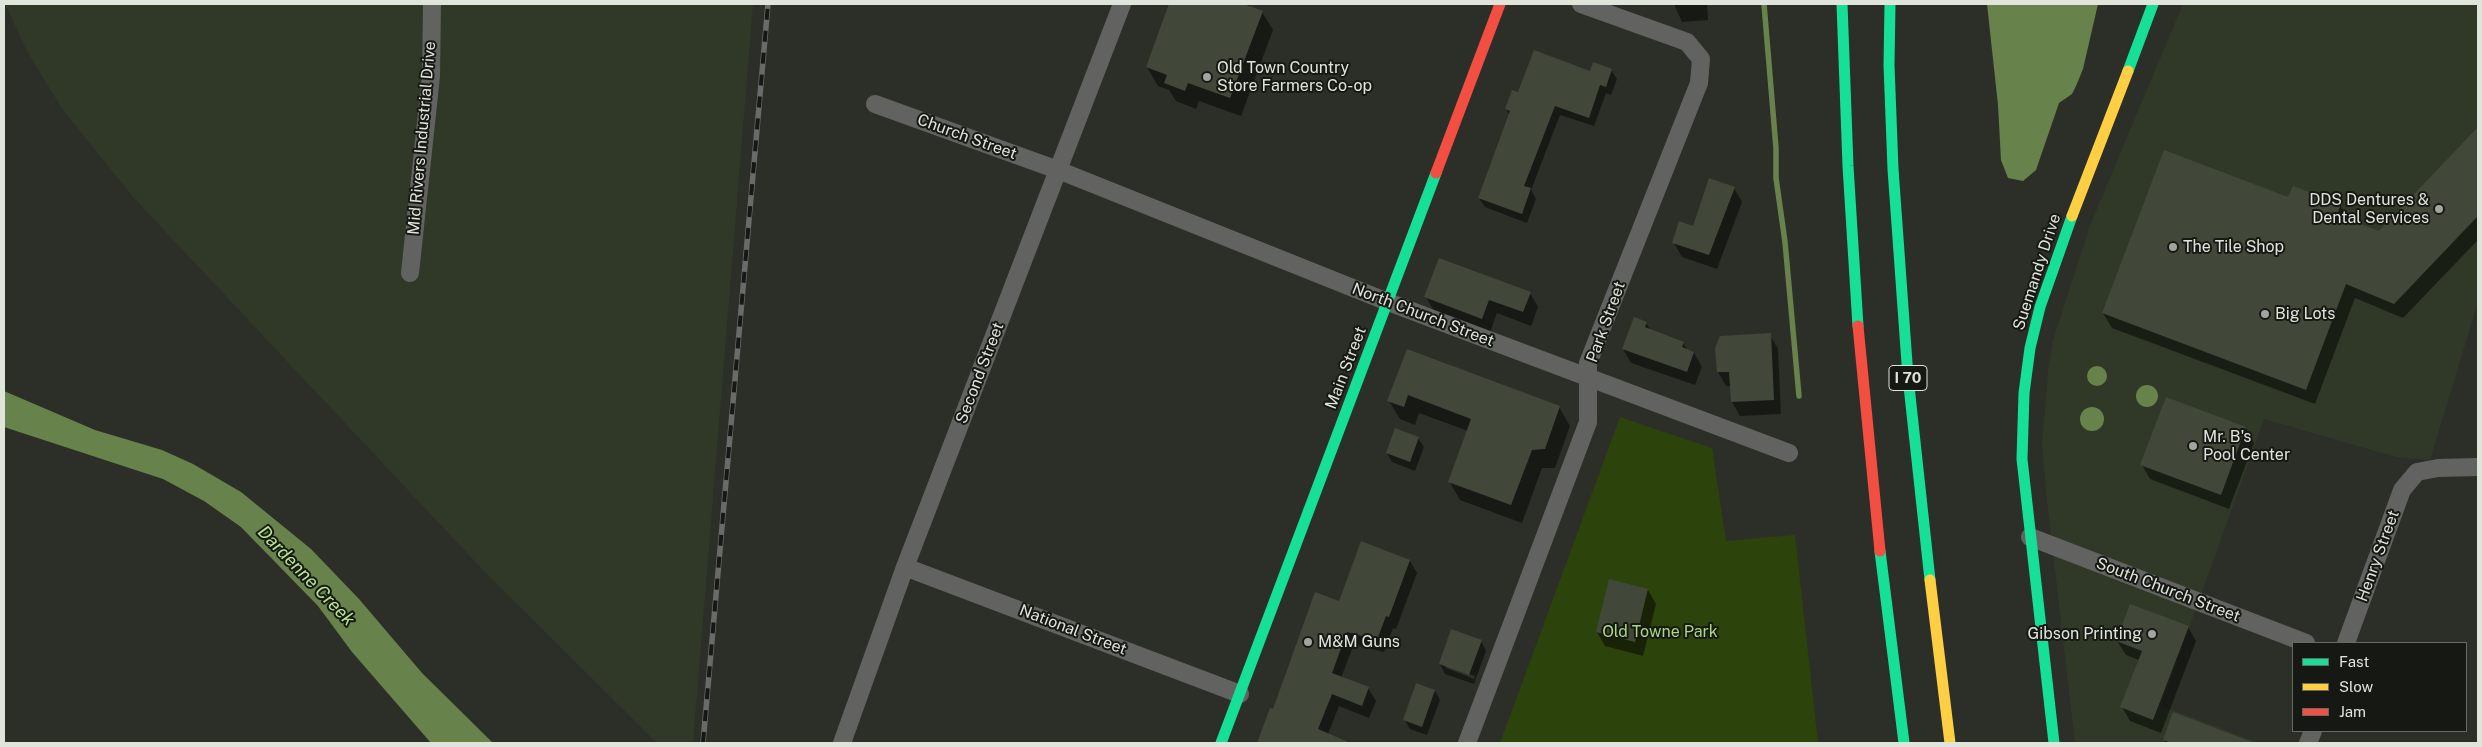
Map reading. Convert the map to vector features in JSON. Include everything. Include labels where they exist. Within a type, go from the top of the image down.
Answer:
[{"type":"main road","name":"Main Street","points":[[1221,743],[1500,4]]},
{"type":"main road","points":[[1832,4],[1842,54]]},
{"type":"main road","points":[[1842,4],[1842,54],[1861,373],[1883,580],[1904,743]]},
{"type":"main road","name":"I 70","points":[[1890,4],[1889,66],[1893,169],[1908,377],[1930,584],[1950,743]]},
{"type":"main road","name":"Suemandy Drive","points":[[2054,743],[2022,459],[2024,393],[2038,315],[2067,229],[2152,4]]},
{"type":"street","name":"Mid Rivers Industrial Drive","points":[[410,272],[431,76],[432,4]]},
{"type":"street","name":"Second Street","points":[[842,743],[905,567],[1122,4]]},
{"type":"street","name":"Park Street","points":[[1467,743],[1588,422],[1588,363],[1699,83],[1701,59],[1687,42],[1581,4]]},
{"type":"street","name":"Church Street","points":[[875,104],[1058,170]]},
{"type":"street","name":"North Church Street","points":[[1058,170],[1388,302],[1789,453]]},
{"type":"street","name":"Henry Street","points":[[2346,642],[2402,490],[2417,472],[2438,468],[2478,467]]},
{"type":"street","name":"South Church Street","points":[[2030,537],[2303,642]]},
{"type":"street","name":"National Street","points":[[905,567],[1240,694]]},
{"type":"shaded area","points":[[5,4],[753,4],[693,743],[657,743],[483,570],[134,198],[63,110],[28,53]]},
{"type":"shaded area","points":[[2183,4],[2478,4],[2478,302],[2430,460],[2396,457],[2264,419],[2161,706],[2260,743],[2075,743],[2042,444],[2048,372],[2053,340],[2091,223]]},
{"type":"green space","name":"Old Towne Park","points":[[1620,417],[1712,448],[1726,541],[1795,535],[1818,743],[1500,743]]},
{"type":"water","points":[[1987,4],[2098,4],[2083,69],[2076,86],[2072,94],[2059,103],[2036,170],[2023,181],[2008,178],[2001,160],[1998,105]]},
{"type":"water","points":[[2093,366],[2101,366],[2107,372],[2107,380],[2101,386],[2093,386],[2087,380],[2087,372]]},
{"type":"water","points":[[2147,385],[2157,392],[2158,396],[2151,406],[2147,407],[2137,400],[2136,396],[2143,386]]},
{"type":"water","name":"Dardenne Creek","points":[[4,391],[95,430],[162,450],[193,464],[241,492],[311,549],[359,599],[422,673],[493,743],[431,743],[352,652],[318,606],[241,527],[204,501],[163,479],[4,427]]},
{"type":"water","points":[[2092,407],[2100,411],[2104,419],[2100,427],[2092,431],[2084,427],[2080,419],[2084,411]]},
{"type":"building","points":[[1169,4],[1244,4],[1263,11],[1230,98],[1188,83],[1185,91],[1164,83],[1167,75],[1146,67]]},
{"type":"building","points":[[1534,50],[1590,71],[1593,62],[1612,69],[1606,87],[1600,85],[1589,118],[1555,106],[1524,186],[1531,188],[1522,214],[1478,198],[1510,111],[1505,109],[1512,90],[1518,92]]},
{"type":"building","points":[[2478,127],[2478,216],[2394,304],[2346,284],[2306,390],[2102,313],[2164,150],[2288,197],[2293,186],[2341,204],[2337,215],[2379,231]]},
{"type":"building","points":[[1709,178],[1735,187],[1709,255],[1672,243],[1679,221],[1693,226]]},
{"type":"building","points":[[1439,258],[1531,292],[1523,312],[1489,300],[1482,319],[1424,297]]},
{"type":"building","points":[[1634,317],[1647,322],[1645,327],[1684,342],[1682,347],[1694,352],[1687,372],[1622,349]]},
{"type":"building","points":[[1771,333],[1774,400],[1731,402],[1729,372],[1717,372],[1715,348],[1720,336]]},
{"type":"building","points":[[1407,349],[1560,406],[1545,449],[1532,450],[1511,505],[1448,482],[1471,419],[1408,395],[1404,407],[1387,401]]},
{"type":"building","name":"Mr. B's Pool Center","points":[[2166,397],[2246,427],[2221,495],[2140,465]]},
{"type":"building","points":[[1395,428],[1419,437],[1410,462],[1386,453]]},
{"type":"building","points":[[1361,541],[1410,560],[1389,617],[1386,616],[1377,640],[1347,632],[1332,673],[1369,687],[1362,706],[1332,694],[1318,729],[1351,743],[1257,743],[1270,708],[1273,709],[1315,592],[1339,601]]},
{"type":"building","points":[[1609,579],[1648,589],[1635,642],[1596,632]]},
{"type":"building","points":[[2130,604],[2189,626],[2153,720],[2120,707],[2142,651],[2116,641]]},
{"type":"building","points":[[1451,629],[1482,640],[1469,675],[1439,664]]},
{"type":"building","points":[[1416,683],[1435,690],[1422,727],[1403,720]]},
{"type":"building","points":[[2173,712],[2252,743],[2171,743],[2163,740]]},
{"type":"waterway","points":[[1764,4],[1776,148],[1776,178],[1785,242],[1799,396]]},
{"type":"railway","points":[[703,743],[768,4]]},
{"type":"traffic: fast","points":[[1842,4],[1848,166],[1858,326]]},
{"type":"traffic: fast","points":[[1890,4],[1889,65],[1893,169],[1908,377],[1930,580]]},
{"type":"traffic: fast","points":[[2128,71],[2153,4]]},
{"type":"traffic: fast","points":[[1221,743],[1436,173]]},
{"type":"traffic: fast","points":[[2054,743],[2022,459],[2024,393],[2030,348],[2040,307],[2072,216]]},
{"type":"traffic: fast","points":[[1880,551],[1904,743]]},
{"type":"traffic: slow","points":[[2072,216],[2128,71]]},
{"type":"traffic: slow","points":[[1930,580],[1950,743]]},
{"type":"traffic: jam","points":[[1436,173],[1500,4]]},
{"type":"traffic: jam","points":[[1858,326],[1880,551]]},
{"type":"place","name":"Old Town Country Store Farmers Co-op","points":[[1207,77]]},
{"type":"place","name":"DDS Dentures & Dental Services","points":[[2439,209]]},
{"type":"place","name":"The Tile Shop","points":[[2173,247]]},
{"type":"place","name":"Big Lots","points":[[2265,314]]},
{"type":"place","name":"Mr. B's Pool Center","points":[[2193,446]]},
{"type":"place","name":"Gibson Printing","points":[[2152,634]]},
{"type":"place","name":"M&M Guns","points":[[1308,642]]}]
